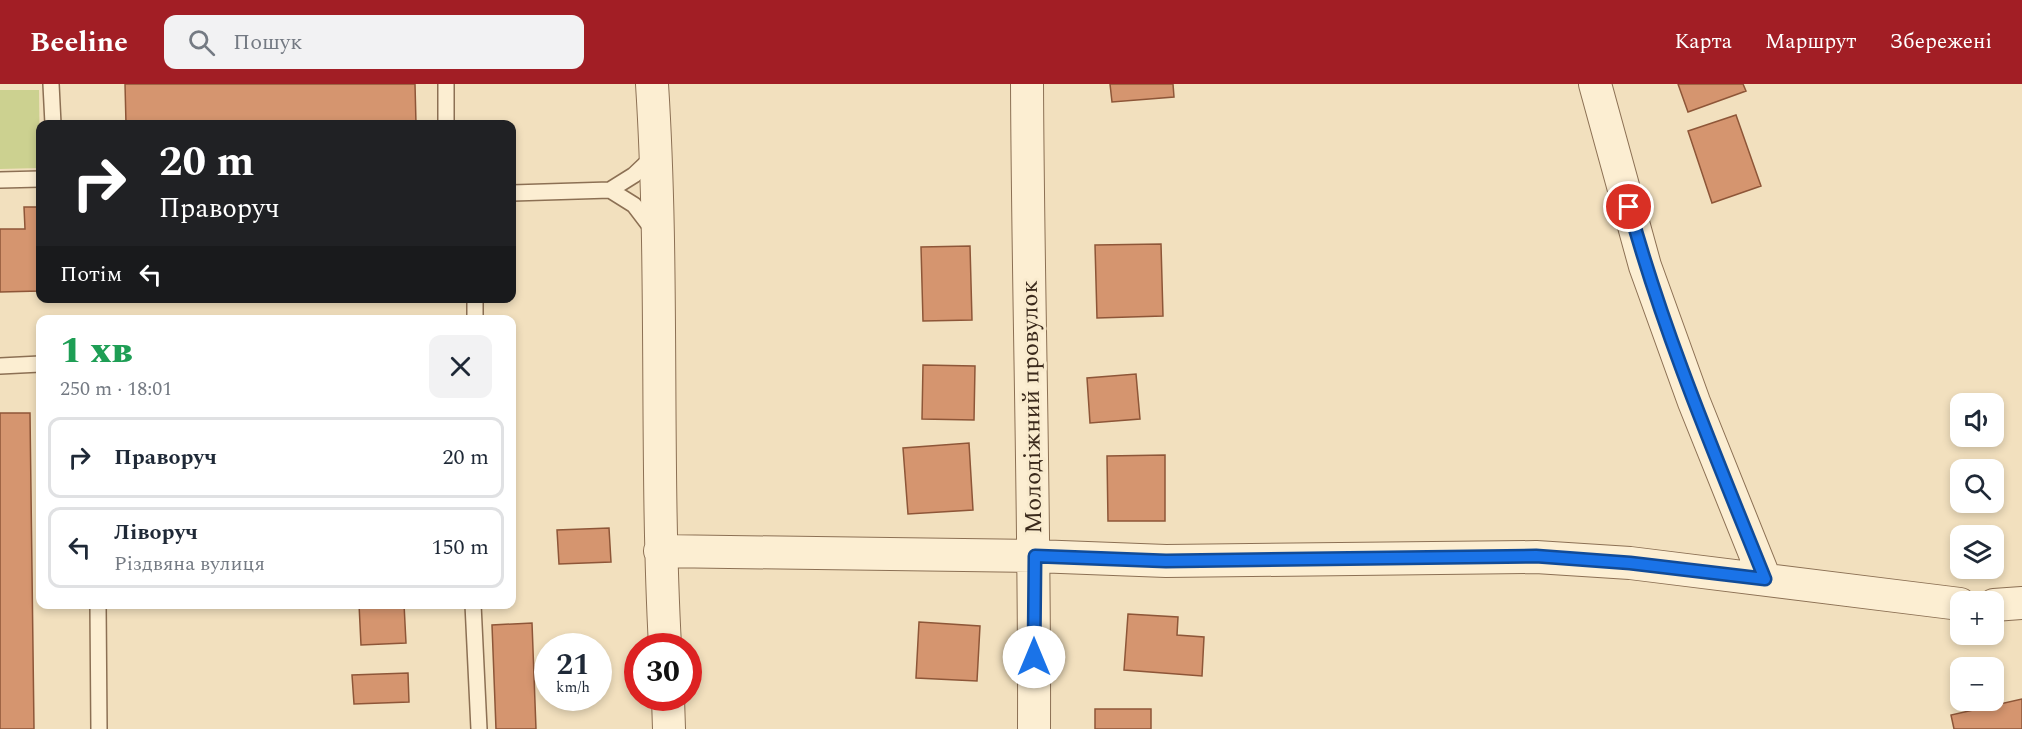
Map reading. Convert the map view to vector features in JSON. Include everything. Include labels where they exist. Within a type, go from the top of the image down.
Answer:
[{"type":"street","points":[[652,84],[657,154],[660,551],[664,633]]},
{"type":"street","name":"Молодіжний провулок","points":[[1027,84],[1028,320],[1035,556],[1034,729]]},
{"type":"street","points":[[1595,84],[1649,276],[1694,402],[1765,579]]},
{"type":"street","points":[[660,551],[1035,556],[1166,561],[1536,556],[1630,563],[1950,603]]},
{"type":"street","points":[[2004,604],[2022,603]]},
{"type":"street","points":[[668,711],[669,729]]},
{"type":"lane","points":[[51,84],[53,120]]},
{"type":"lane","points":[[446,84],[446,120]]},
{"type":"lane","points":[[516,193],[610,190],[634,175],[657,154]]},
{"type":"lane","points":[[0,180],[36,179]]},
{"type":"lane","points":[[610,190],[634,205],[658,237]]},
{"type":"lane","points":[[0,366],[36,364]]},
{"type":"lane","points":[[98,609],[99,729]]},
{"type":"lane","points":[[473,609],[479,729]]},
{"type":"green space","points":[[0,90],[39,90],[39,120],[36,120],[36,168],[0,169]]},
{"type":"building","points":[[125,84],[415,84],[416,120],[126,120]]},
{"type":"building","points":[[1110,84],[1173,84],[1174,97],[1112,102]]},
{"type":"building","points":[[1678,84],[1743,84],[1746,91],[1688,112]]},
{"type":"building","points":[[1736,115],[1761,186],[1712,203],[1688,131]]},
{"type":"building","points":[[24,207],[36,207],[36,291],[0,292],[0,229],[25,229]]},
{"type":"building","points":[[1161,244],[1163,316],[1097,318],[1095,245]]},
{"type":"building","points":[[970,246],[972,320],[923,321],[921,247]]},
{"type":"building","points":[[923,365],[975,366],[974,420],[922,419]]},
{"type":"building","points":[[1136,374],[1140,419],[1090,423],[1087,378]]},
{"type":"building","points":[[0,413],[30,413],[34,729],[0,729]]},
{"type":"building","points":[[969,443],[973,510],[908,514],[903,448]]},
{"type":"building","points":[[1165,455],[1165,521],[1108,521],[1107,456]]},
{"type":"building","points":[[609,528],[611,562],[559,564],[557,530]]},
{"type":"building","points":[[359,609],[404,609],[406,643],[361,645]]},
{"type":"building","points":[[1128,614],[1178,617],[1177,635],[1204,637],[1202,676],[1124,670]]},
{"type":"building","points":[[919,622],[980,626],[977,681],[916,678]]},
{"type":"building","points":[[532,623],[536,729],[496,729],[492,625]]},
{"type":"building","points":[[408,673],[409,702],[354,704],[352,675]]},
{"type":"building","points":[[2022,699],[2022,729],[1954,729],[1951,715],[1969,711],[2004,711],[2004,703]]},
{"type":"building","points":[[1095,709],[1151,709],[1151,729],[1095,729]]},
{"type":"route","points":[[1034,657],[1035,556],[1166,561],[1536,556],[1630,563],[1765,579],[1694,402],[1646,266],[1629,207]]}]
